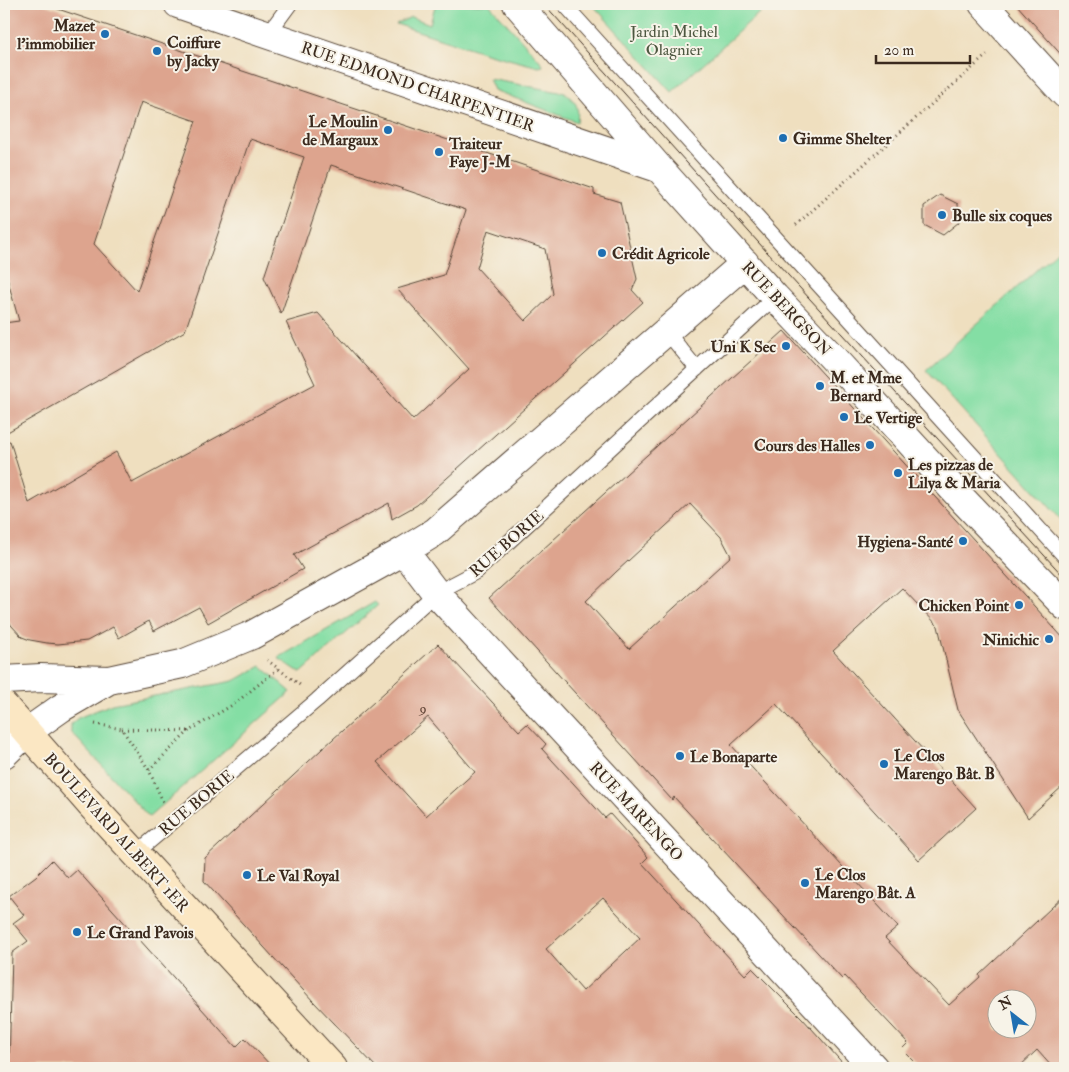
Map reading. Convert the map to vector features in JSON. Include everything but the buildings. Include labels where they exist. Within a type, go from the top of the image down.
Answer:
[{"type":"main road","name":"BOULEVARD ALBERT 1ER","points":[[4,706],[90,805],[333,1068]]},
{"type":"street","name":"RUE EDMOND CHARPENTIER","points":[[178,4],[659,168]]},
{"type":"street","name":"RUE BERGSON","points":[[517,4],[659,168],[775,297],[1065,606]]},
{"type":"street","points":[[983,4],[1065,94]]},
{"type":"street","points":[[4,680],[41,678],[109,680],[182,664],[252,636],[404,551],[435,532],[745,263]]},
{"type":"street","name":"RUE MARENGO","points":[[404,551],[436,593],[874,1068]]},
{"type":"street","points":[[4,754],[26,732],[60,708],[109,680]]},
{"type":"lane","points":[[268,34],[290,4]]},
{"type":"lane","points":[[564,4],[1065,556]]},
{"type":"lane","name":"RUE BORIE","points":[[135,854],[318,700],[436,593],[476,572],[775,297]]},
{"type":"lane","points":[[666,332],[697,369]]},
{"type":"path","points":[[778,241],[1010,34]]},
{"type":"path","points":[[252,636],[268,661],[318,700]]},
{"type":"path","points":[[149,770],[189,731],[234,704],[278,669]]},
{"type":"path","points":[[60,708],[75,721],[122,729],[189,731]]},
{"type":"path","points":[[122,729],[149,770],[173,821]]},
{"type":"green space","points":[[442,4],[489,4],[543,66],[539,67],[489,54],[396,24],[411,17],[430,24],[435,6]]},
{"type":"green space","name":"Jardin Michel Olagnier","points":[[592,4],[769,4],[672,92]]},
{"type":"green space","points":[[489,79],[565,93],[576,105],[578,112],[577,122],[494,90]]},
{"type":"green space","points":[[1065,244],[1065,524],[926,370]]},
{"type":"green space","points":[[375,602],[378,605],[301,673],[278,658]]},
{"type":"green space","points":[[261,666],[291,692],[149,817],[71,732],[71,724],[78,718],[112,704],[234,681]]},
{"type":"tram line","points":[[544,4],[767,252],[1065,578]]},
{"type":"place","name":"Mazet l'immobilier","points":[[105,34]]},
{"type":"place","name":"Coiffure by Jacky","points":[[157,51]]},
{"type":"place","name":"Le Moulin de Margaux","points":[[388,130]]},
{"type":"place","name":"Gimme Shelter","points":[[783,138]]},
{"type":"place","name":"Traiteur Faye J-M","points":[[439,152]]},
{"type":"place","name":"Bulle six coques","points":[[942,215]]},
{"type":"place","name":"Crédit Agricole","points":[[602,253]]},
{"type":"place","name":"Uni K Sec","points":[[786,346]]},
{"type":"place","name":"M. et Mme Bernard","points":[[820,386]]},
{"type":"place","name":"Le Vertige","points":[[844,417]]},
{"type":"place","name":"Cours des Halles","points":[[870,445]]},
{"type":"place","name":"Les pizzas de Lilya & Maria","points":[[898,473]]},
{"type":"place","name":"Hygiena-Santé","points":[[963,541]]},
{"type":"place","name":"Chicken Point","points":[[1019,605]]},
{"type":"place","name":"Ninichic","points":[[1049,639]]},
{"type":"place","name":"Le Bonaparte","points":[[680,756]]},
{"type":"place","name":"Le Clos Marengo Bât. B","points":[[884,764]]},
{"type":"place","name":"Le Val Royal","points":[[247,875]]},
{"type":"place","name":"Le Clos Marengo Bât. A","points":[[805,883]]},
{"type":"place","name":"Le Grand Pavois","points":[[77,932]]}]
